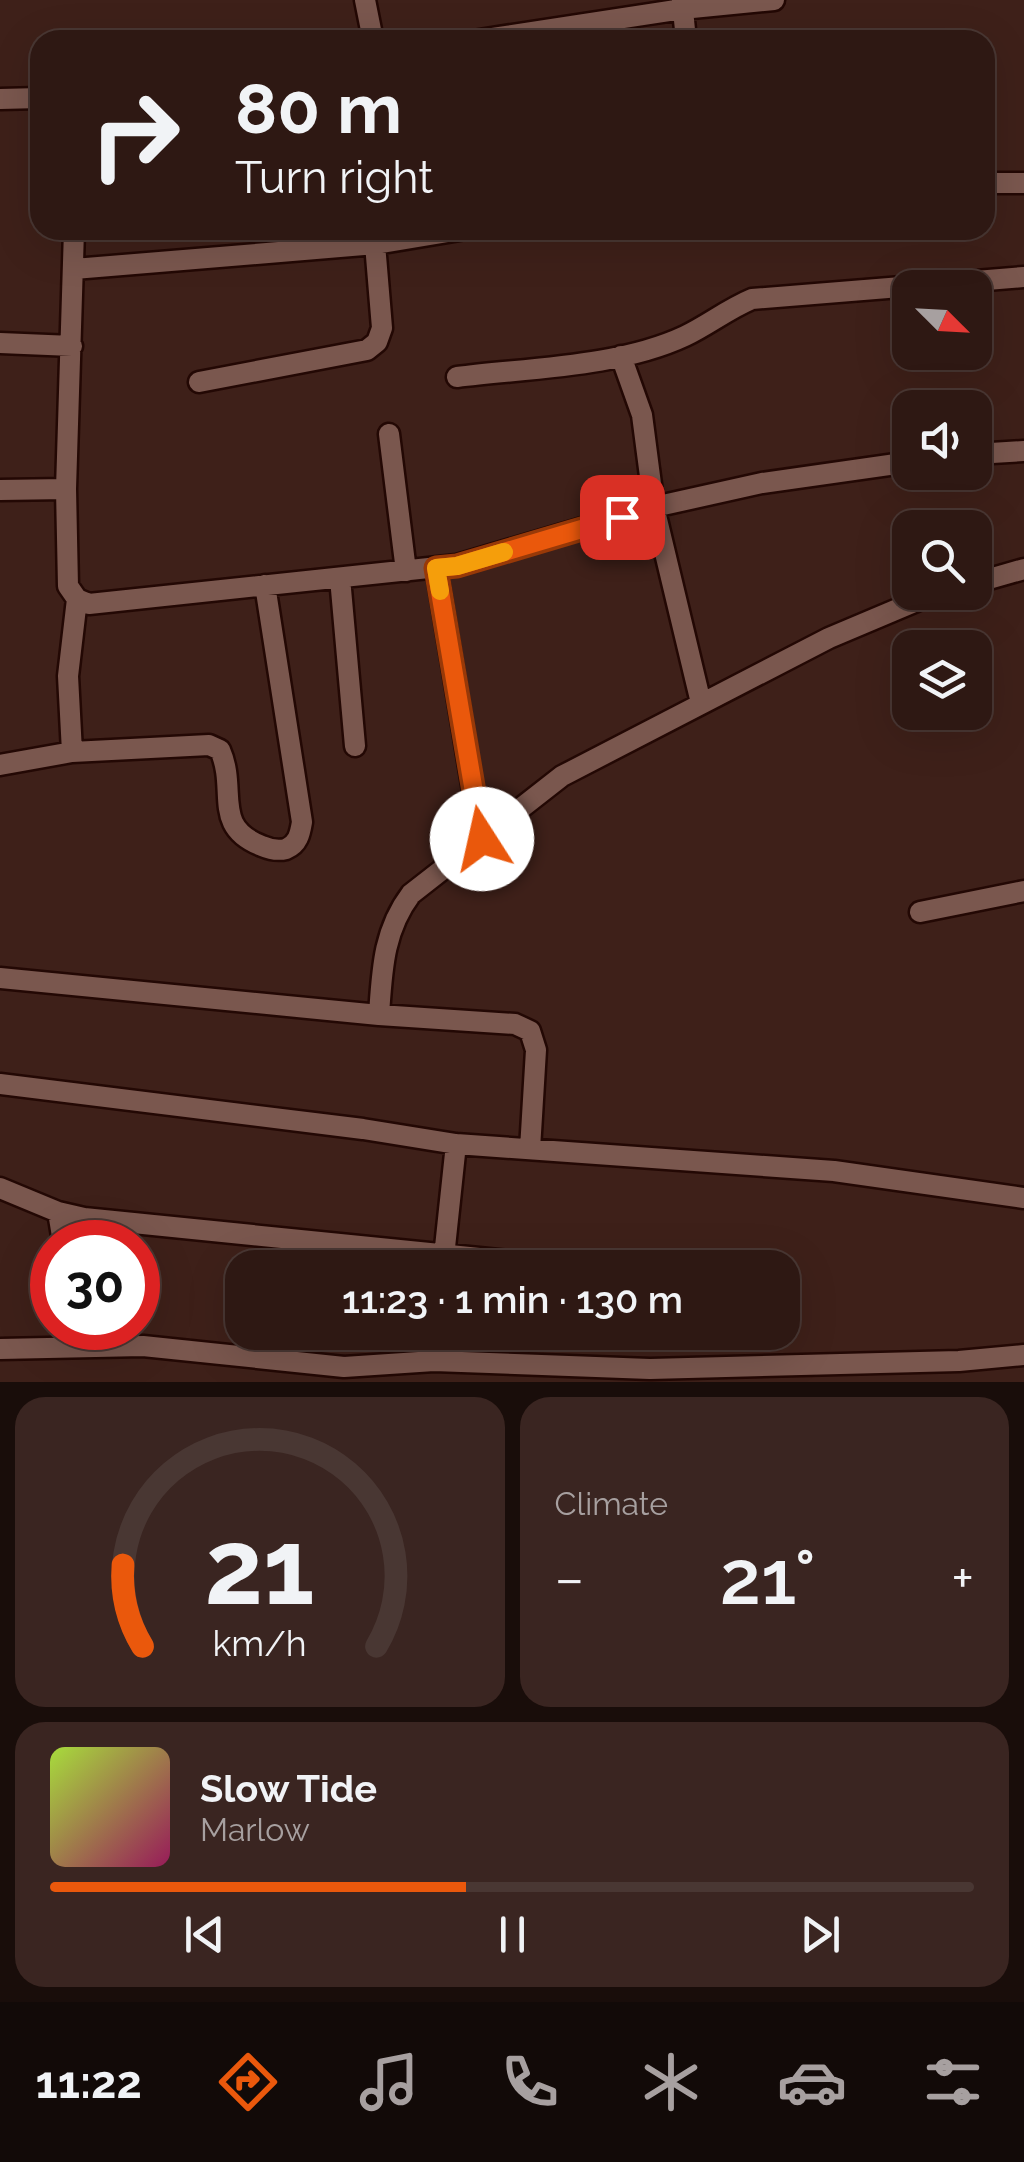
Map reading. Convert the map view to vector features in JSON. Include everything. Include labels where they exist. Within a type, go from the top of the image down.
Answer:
[{"type":"street","points":[[365,0],[371,30]]},
{"type":"street","points":[[540,30],[682,5],[774,0]]},
{"type":"street","points":[[682,5],[685,30]]},
{"type":"street","points":[[0,99],[30,98]]},
{"type":"street","points":[[995,183],[1024,182]]},
{"type":"street","points":[[74,240],[66,489],[68,586],[77,599],[89,604],[457,566],[654,507],[762,482],[892,464]]},
{"type":"street","points":[[74,268],[346,240]]},
{"type":"street","points":[[199,382],[366,350],[377,342],[382,328],[375,240]]},
{"type":"street","points":[[456,378],[621,356],[686,336],[752,299],[1024,277]]},
{"type":"street","points":[[0,343],[72,346]]},
{"type":"street","points":[[621,356],[647,437],[654,507],[701,703]]},
{"type":"street","points":[[390,434],[406,571]]},
{"type":"street","points":[[992,453],[1024,452]]},
{"type":"street","points":[[0,490],[66,489]]},
{"type":"street","points":[[436,568],[482,839]]},
{"type":"street","points":[[992,578],[1024,570]]},
{"type":"street","points":[[340,578],[355,746]]},
{"type":"street","points":[[0,764],[72,752],[209,745],[220,750],[225,762],[231,823],[241,838],[270,849],[286,848],[298,838],[302,822],[265,586]]},
{"type":"street","points":[[72,752],[68,676],[77,599]]},
{"type":"street","points":[[380,1015],[386,941],[411,894],[562,776],[828,638],[895,610]]},
{"type":"street","points":[[920,912],[1024,891]]},
{"type":"street","points":[[0,978],[514,1024],[530,1031],[536,1050],[530,1149]]},
{"type":"street","points":[[0,1084],[456,1144],[834,1171],[1024,1198]]},
{"type":"street","points":[[445,1250],[456,1144]]},
{"type":"street","points":[[0,1188],[58,1212],[84,1218],[352,1250]]},
{"type":"street","points":[[58,1212],[59,1220]]},
{"type":"street","points":[[0,1349],[30,1344]]},
{"type":"street","points":[[160,1348],[344,1367],[434,1362],[650,1369],[1024,1355]]},
{"type":"street","points":[[434,1362],[435,1350]]},
{"type":"slow traffic","points":[[440,591],[436,568],[504,552]]},
{"type":"route","points":[[482,839],[436,568],[457,566],[622,517]]}]
